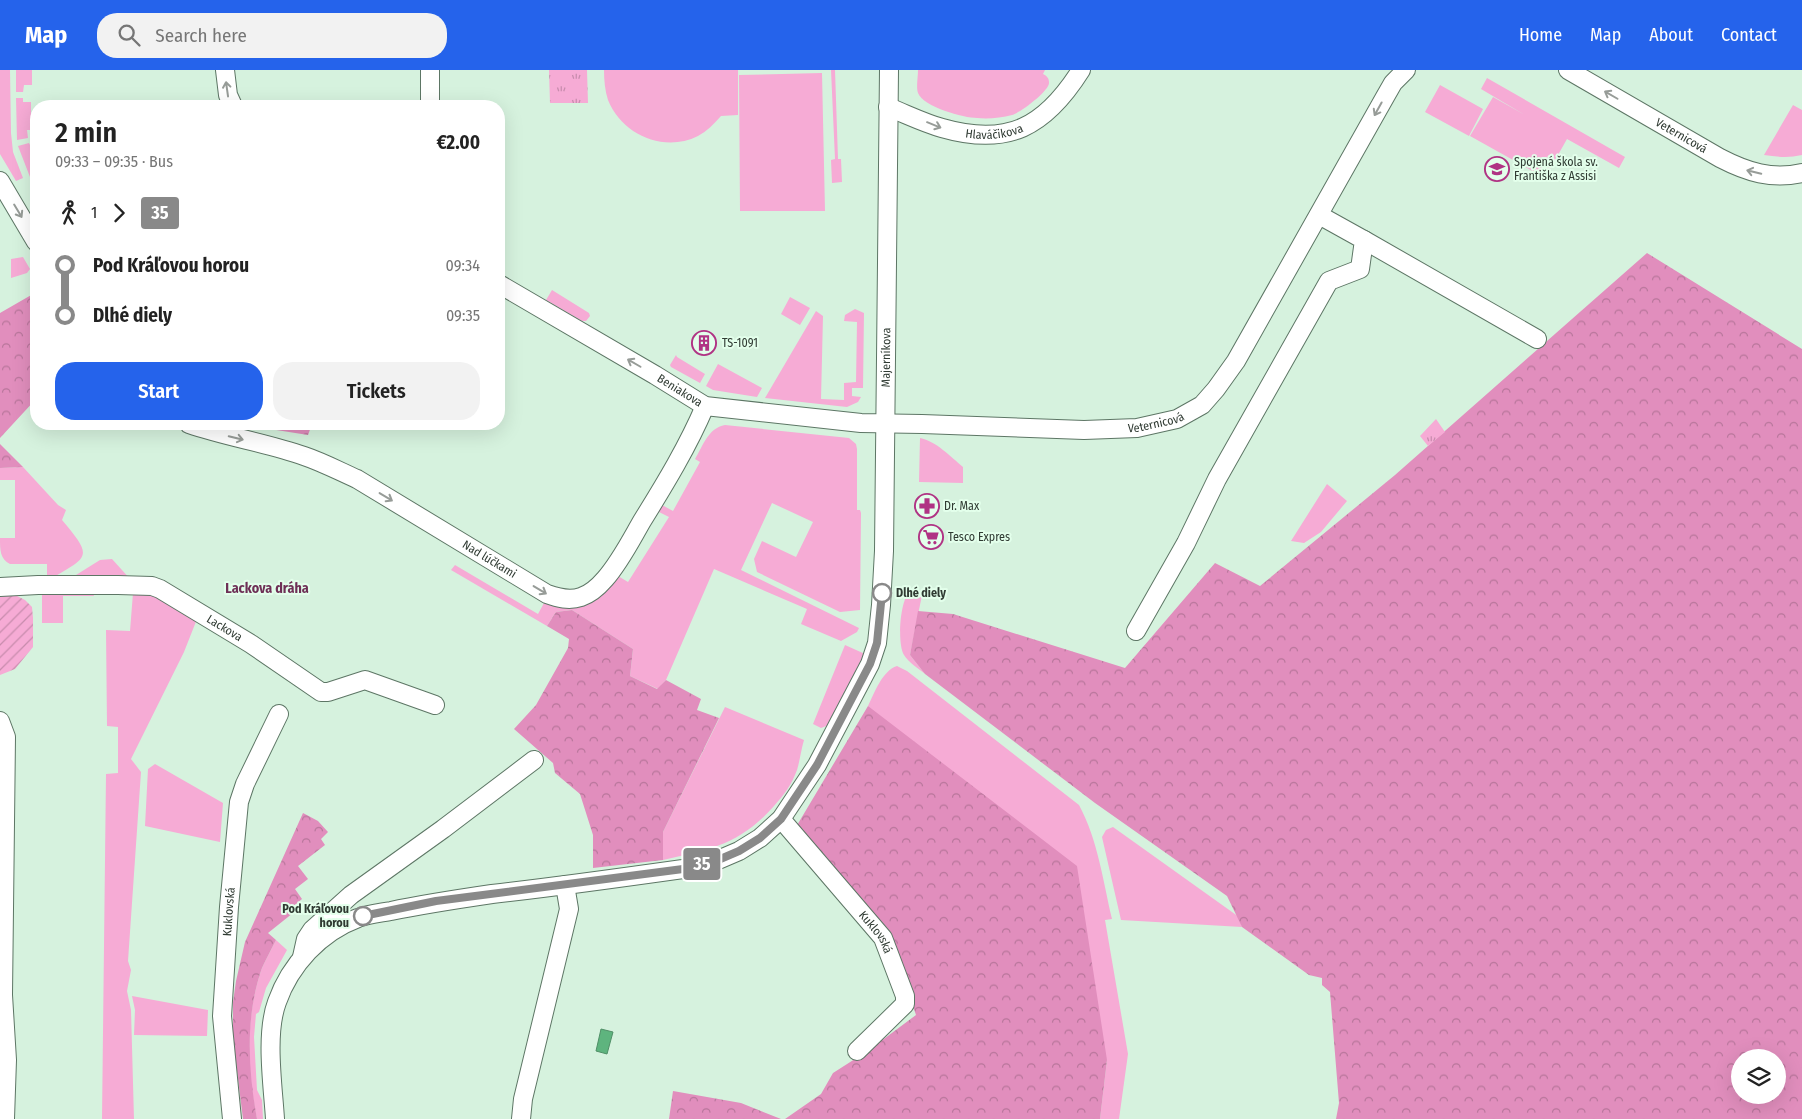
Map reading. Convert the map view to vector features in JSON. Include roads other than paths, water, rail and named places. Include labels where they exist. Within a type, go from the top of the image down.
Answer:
[{"type":"street","points":[[225,70],[230,100]]},
{"type":"street","points":[[430,70],[430,100]]},
{"type":"street","name":"Majerníkova","points":[[781,819],[817,765],[835,732],[870,664],[877,643],[884,551],[889,70]]},
{"type":"street","name":"Hlaváčikova","points":[[888,107],[940,128],[965,134],[978,136],[1006,134],[1028,126],[1040,117],[1059,99],[1080,70]]},
{"type":"street","name":"Veternicová","points":[[885,423],[1103,430],[1137,428],[1177,419],[1202,405],[1236,361],[1393,83],[1406,70]]},
{"type":"street","name":"Veternicová","points":[[1568,70],[1736,166],[1753,172],[1775,176],[1802,173]]},
{"type":"street","points":[[0,181],[30,232]]},
{"type":"street","points":[[1322,208],[1364,240],[1537,339]]},
{"type":"street","points":[[1136,630],[1186,543],[1217,479],[1329,282],[1360,268],[1364,240]]},
{"type":"street","name":"Beniakova","points":[[505,287],[705,406],[861,423],[885,423]]},
{"type":"street","name":"Nad lúčkami","points":[[207,430],[304,456],[330,466],[357,479],[547,594],[564,599],[580,597],[594,590],[620,559],[697,426],[705,406]]},
{"type":"street","name":"Lackova","points":[[0,587],[105,584],[152,586],[250,644],[322,692],[328,692],[365,680],[435,705]]},
{"type":"street","name":"Kuklovská","points":[[232,1119],[222,1016],[229,907],[239,802],[245,784],[279,714]]},
{"type":"street","points":[[3,729],[2,1014],[7,1060],[5,1119]]},
{"type":"street","points":[[302,957],[306,938],[312,930],[350,895],[443,829],[534,760]]},
{"type":"street","points":[[275,1119],[271,1054],[272,1027],[276,1004],[285,982],[302,957],[337,928],[358,917],[436,901],[683,869],[718,860],[739,851],[760,838],[781,819]]},
{"type":"street","name":"Kuklovská","points":[[781,819],[883,938],[905,996],[905,1004],[857,1052]]},
{"type":"street","points":[[521,1119],[523,1099],[569,909],[565,885]]},
{"type":"place","name":"Spojená škola sv. Františka z Assisi","points":[[1497,169]]},
{"type":"place","name":"TS-1091","points":[[704,343]]},
{"type":"place","name":"Dr. Max","points":[[927,506]]},
{"type":"place","name":"Tesco Expres","points":[[931,537]]},
{"type":"place","name":"Dlhé diely","points":[[882,593]]},
{"type":"place","name":"Pod Kráľovou horou","points":[[363,916]]},
{"type":"district","name":"Lackova dráha","points":[[267,588]]}]
